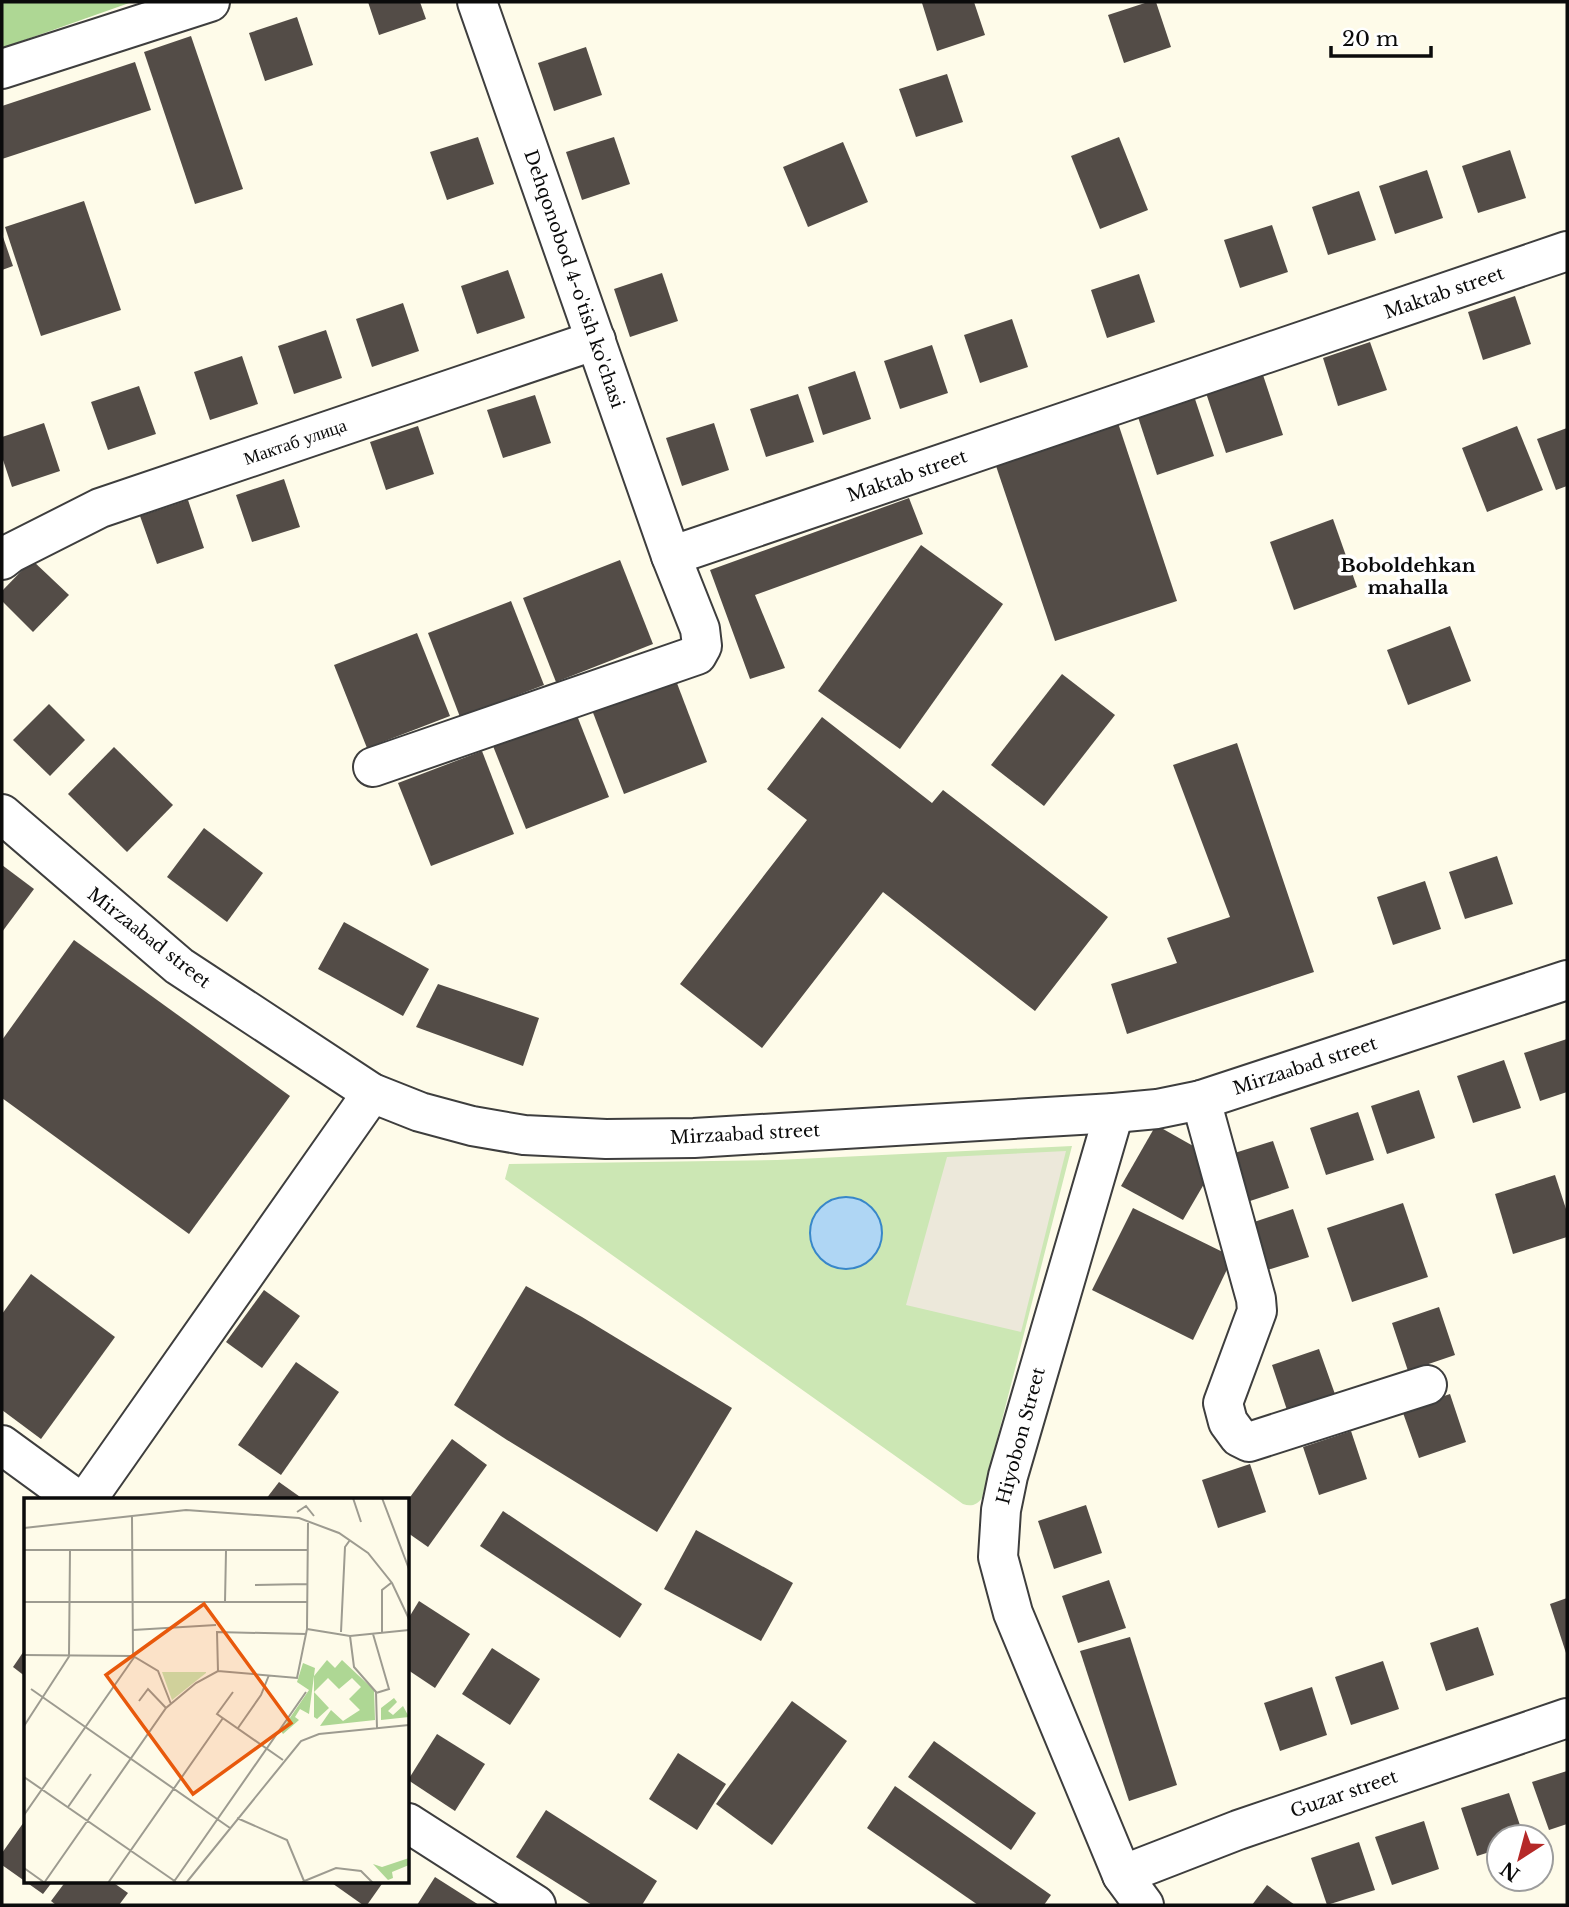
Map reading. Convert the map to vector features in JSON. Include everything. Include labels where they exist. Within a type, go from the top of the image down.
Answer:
[{"type":"street","points":[[2,69],[211,2]]},
{"type":"street","name":"Dehqonobod 4-o'tish ko'chasi","points":[[477,2],[671,556]]},
{"type":"street","name":"Maktab street","points":[[671,556],[1567,251]]},
{"type":"street","name":"Мактаб улица","points":[[2,560],[100,508],[596,340]]},
{"type":"street","points":[[373,767],[697,655],[702,646],[700,629],[671,556]]},
{"type":"street","name":"Mirzaаbаd street","points":[[2,814],[179,966],[372,1093],[420,1112],[472,1126],[524,1135],[606,1139],[694,1138],[1157,1109],[1201,1100],[1567,980]]},
{"type":"street","points":[[88,1498],[372,1093]]},
{"type":"street","points":[[1201,1100],[1256,1298],[1257,1311],[1223,1403],[1228,1422],[1239,1437],[1249,1442],[1427,1385]]},
{"type":"street","name":"Hiyobon Street","points":[[1114,1113],[1008,1476],[1001,1510],[998,1557],[1013,1613],[1136,1897]]},
{"type":"street","points":[[2,1445],[75,1498]]},
{"type":"street","name":"Guzar street","points":[[1136,1897],[1238,1830],[1567,1718]]},
{"type":"street","points":[[410,1824],[536,1905]]},
{"type":"green space","points":[[2,2],[132,2],[2,48]]},
{"type":"green space","points":[[1072,1146],[982,1498],[971,1505],[963,1504],[505,1179],[509,1164],[777,1160]]},
{"type":"shaded area","points":[[1066,1151],[1021,1332],[906,1305],[947,1157]]},
{"type":"water","points":[[846,1197],[866,1203],[876,1213],[882,1233],[876,1253],[866,1263],[846,1269],[826,1263],[816,1253],[810,1233],[816,1213],[826,1203]]},
{"type":"building","points":[[368,2],[420,2],[426,19],[379,35]]},
{"type":"building","points":[[974,2],[985,35],[937,51],[922,3]]},
{"type":"building","points":[[1156,2],[1171,47],[1124,63],[1108,15]]},
{"type":"building","points":[[297,17],[313,65],[265,81],[249,33]]},
{"type":"building","points":[[191,36],[243,189],[195,204],[144,52]]},
{"type":"building","points":[[586,47],[602,95],[554,111],[538,63]]},
{"type":"building","points":[[135,62],[151,110],[2,159],[2,106]]},
{"type":"building","points":[[947,74],[963,122],[916,137],[899,89]]},
{"type":"building","points":[[478,137],[494,184],[447,200],[430,152]]},
{"type":"building","points":[[614,137],[630,184],[582,200],[566,152]]},
{"type":"building","points":[[1119,137],[1148,210],[1100,229],[1071,156]]},
{"type":"building","points":[[843,142],[868,202],[808,227],[783,167]]},
{"type":"building","points":[[1510,150],[1526,198],[1478,213],[1462,166]]},
{"type":"building","points":[[1427,170],[1443,218],[1395,234],[1379,186]]},
{"type":"building","points":[[1359,191],[1376,240],[1328,255],[1312,207]]},
{"type":"building","points":[[84,201],[121,310],[41,336],[5,227]]},
{"type":"building","points":[[1272,225],[1288,272],[1240,288],[1224,240]]},
{"type":"building","points":[[2,234],[13,266],[2,270]]},
{"type":"building","points":[[508,270],[525,318],[477,334],[461,286]]},
{"type":"building","points":[[662,273],[678,321],[630,337],[614,289]]},
{"type":"building","points":[[1139,274],[1155,322],[1107,338],[1091,290]]},
{"type":"building","points":[[1515,296],[1531,344],[1483,360],[1468,312]]},
{"type":"building","points":[[403,303],[419,351],[372,367],[356,319]]},
{"type":"building","points":[[1012,319],[1028,367],[980,383],[964,335]]},
{"type":"building","points":[[326,330],[342,378],[294,394],[278,346]]},
{"type":"building","points":[[1370,342],[1387,390],[1338,406],[1323,358]]},
{"type":"building","points":[[932,345],[948,393],[900,409],[884,361]]},
{"type":"building","points":[[242,356],[258,404],[210,420],[194,372]]},
{"type":"building","points":[[855,371],[871,419],[823,435],[808,387]]},
{"type":"building","points":[[1262,372],[1283,435],[1226,453],[1205,390]]},
{"type":"building","points":[[139,386],[156,434],[108,450],[91,402]]},
{"type":"building","points":[[1193,393],[1214,456],[1157,475],[1136,411]]},
{"type":"building","points":[[798,394],[814,442],[766,457],[750,409]]},
{"type":"building","points":[[535,395],[551,443],[503,458],[487,410]]},
{"type":"building","points":[[44,423],[60,471],[12,487],[2,457],[2,437]]},
{"type":"building","points":[[714,423],[729,470],[682,486],[666,438]]},
{"type":"building","points":[[1118,423],[1177,601],[1055,641],[995,463]]},
{"type":"building","points":[[418,426],[434,474],[386,490],[370,442]]},
{"type":"building","points":[[1517,426],[1543,490],[1487,512],[1462,448]]},
{"type":"building","points":[[1567,428],[1567,486],[1556,490],[1537,439]]},
{"type":"building","points":[[284,479],[300,527],[252,542],[236,495]]},
{"type":"building","points":[[909,498],[923,534],[755,595],[785,668],[750,679],[710,570]]},
{"type":"building","points":[[188,500],[204,548],[157,564],[140,516]]},
{"type":"building","points":[[1333,519],[1357,587],[1294,610],[1270,542]]},
{"type":"building","points":[[921,545],[1003,604],[900,749],[818,691]]},
{"type":"building","points":[[32,560],[69,595],[33,632],[2,601],[2,591]]},
{"type":"building","points":[[620,560],[653,644],[556,682],[523,598]]},
{"type":"building","points":[[511,601],[544,685],[460,717],[428,633]]},
{"type":"building","points":[[1450,626],[1471,681],[1408,705],[1387,650]]},
{"type":"building","points":[[417,633],[450,716],[367,748],[334,665]]},
{"type":"building","points":[[1062,674],[1115,715],[1044,806],[991,765]]},
{"type":"building","points":[[675,678],[707,762],[624,794],[592,710]]},
{"type":"building","points":[[49,704],[85,740],[50,776],[13,740]]},
{"type":"building","points":[[576,713],[609,797],[526,829],[493,746]]},
{"type":"building","points":[[822,717],[932,803],[943,790],[1108,917],[1035,1011],[883,892],[762,1048],[680,984],[807,820],[767,789]]},
{"type":"building","points":[[1237,743],[1314,972],[1127,1034],[1111,984],[1177,963],[1167,938],[1230,917],[1173,765]]},
{"type":"building","points":[[114,747],[173,805],[127,852],[68,794]]},
{"type":"building","points":[[482,751],[514,834],[431,866],[398,783]]},
{"type":"building","points":[[204,828],[263,873],[227,922],[167,877]]},
{"type":"building","points":[[1497,856],[1513,904],[1465,919],[1449,872]]},
{"type":"building","points":[[2,865],[34,889],[2,932]]},
{"type":"building","points":[[1425,881],[1441,929],[1393,945],[1377,897]]},
{"type":"building","points":[[344,922],[429,969],[403,1016],[318,969]]},
{"type":"building","points":[[74,940],[290,1096],[189,1234],[2,1098],[2,1040]]},
{"type":"building","points":[[438,984],[539,1018],[523,1066],[416,1027]]},
{"type":"building","points":[[1567,1039],[1567,1092],[1540,1101],[1524,1053]]},
{"type":"building","points":[[1504,1060],[1521,1108],[1473,1123],[1457,1076]]},
{"type":"building","points":[[1419,1090],[1435,1138],[1387,1154],[1371,1106]]},
{"type":"building","points":[[1358,1112],[1374,1160],[1326,1175],[1310,1128]]},
{"type":"building","points":[[1156,1125],[1218,1160],[1183,1220],[1121,1186]]},
{"type":"building","points":[[1273,1141],[1289,1188],[1241,1204],[1225,1156]]},
{"type":"building","points":[[1555,1175],[1567,1212],[1567,1237],[1513,1254],[1495,1194]]},
{"type":"building","points":[[1403,1203],[1428,1277],[1352,1302],[1327,1228]]},
{"type":"building","points":[[1133,1208],[1233,1257],[1193,1340],[1092,1290]]},
{"type":"building","points":[[1293,1209],[1309,1257],[1261,1272],[1245,1225]]},
{"type":"building","points":[[31,1274],[115,1337],[41,1439],[2,1410],[2,1314]]},
{"type":"building","points":[[526,1286],[732,1408],[657,1532],[454,1405]]},
{"type":"building","points":[[264,1290],[300,1316],[262,1368],[226,1342]]},
{"type":"building","points":[[1439,1307],[1455,1355],[1408,1371],[1392,1323]]},
{"type":"building","points":[[1319,1349],[1336,1397],[1288,1413],[1272,1365]]},
{"type":"building","points":[[296,1362],[339,1392],[281,1475],[238,1445]]},
{"type":"building","points":[[1450,1394],[1466,1442],[1419,1458],[1402,1410]]},
{"type":"building","points":[[1351,1431],[1367,1479],[1319,1495],[1303,1447]]},
{"type":"building","points":[[452,1439],[487,1465],[428,1547],[410,1534],[409,1498]]},
{"type":"building","points":[[1250,1464],[1266,1512],[1218,1528],[1202,1480]]},
{"type":"building","points":[[279,1482],[302,1498],[267,1498]]},
{"type":"building","points":[[1086,1505],[1102,1553],[1054,1569],[1038,1521]]},
{"type":"building","points":[[503,1511],[642,1604],[620,1638],[480,1546]]},
{"type":"building","points":[[696,1530],[793,1583],[761,1641],[664,1589]]},
{"type":"building","points":[[1109,1580],[1126,1628],[1078,1643],[1062,1596]]},
{"type":"building","points":[[1567,1598],[1567,1656],[1550,1604]]},
{"type":"building","points":[[419,1601],[470,1634],[435,1688],[410,1671],[410,1616]]},
{"type":"building","points":[[1478,1627],[1494,1675],[1446,1691],[1430,1643]]},
{"type":"building","points":[[1130,1637],[1177,1785],[1129,1801],[1080,1651]]},
{"type":"building","points":[[492,1648],[540,1679],[510,1725],[462,1694]]},
{"type":"building","points":[[24,1651],[24,1675],[13,1667]]},
{"type":"building","points":[[1383,1661],[1399,1709],[1351,1725],[1335,1677]]},
{"type":"building","points":[[1312,1687],[1327,1735],[1280,1751],[1264,1703]]},
{"type":"building","points":[[792,1701],[847,1741],[772,1845],[716,1804]]},
{"type":"building","points":[[437,1734],[485,1764],[455,1811],[410,1781],[410,1777]]},
{"type":"building","points":[[934,1741],[1036,1813],[1011,1850],[908,1777]]},
{"type":"building","points":[[678,1753],[726,1784],[697,1830],[649,1799]]},
{"type":"building","points":[[1567,1771],[1567,1824],[1555,1828],[1555,1823],[1547,1823],[1532,1782]]},
{"type":"building","points":[[895,1786],[1051,1895],[1044,1905],[978,1905],[867,1828]]},
{"type":"building","points":[[1509,1793],[1519,1823],[1485,1823],[1485,1853],[1477,1856],[1461,1808]]},
{"type":"building","points":[[546,1810],[657,1881],[642,1905],[592,1905],[516,1857]]},
{"type":"building","points":[[1424,1821],[1439,1869],[1392,1885],[1375,1837]]},
{"type":"building","points":[[24,1822],[24,1881],[2,1865],[2,1853]]},
{"type":"building","points":[[1359,1842],[1375,1890],[1327,1905],[1311,1858]]},
{"type":"building","points":[[435,1877],[479,1905],[417,1905]]},
{"type":"building","points":[[26,1882],[52,1882],[43,1894]]},
{"type":"building","points":[[65,1882],[112,1882],[128,1893],[119,1905],[56,1905],[51,1901]]},
{"type":"building","points":[[330,1882],[383,1882],[367,1905],[363,1905]]},
{"type":"building","points":[[1267,1885],[1295,1905],[1252,1905]]},
{"type":"district","name":"Boboldehkan mahalla","points":[[1408,576]]}]
